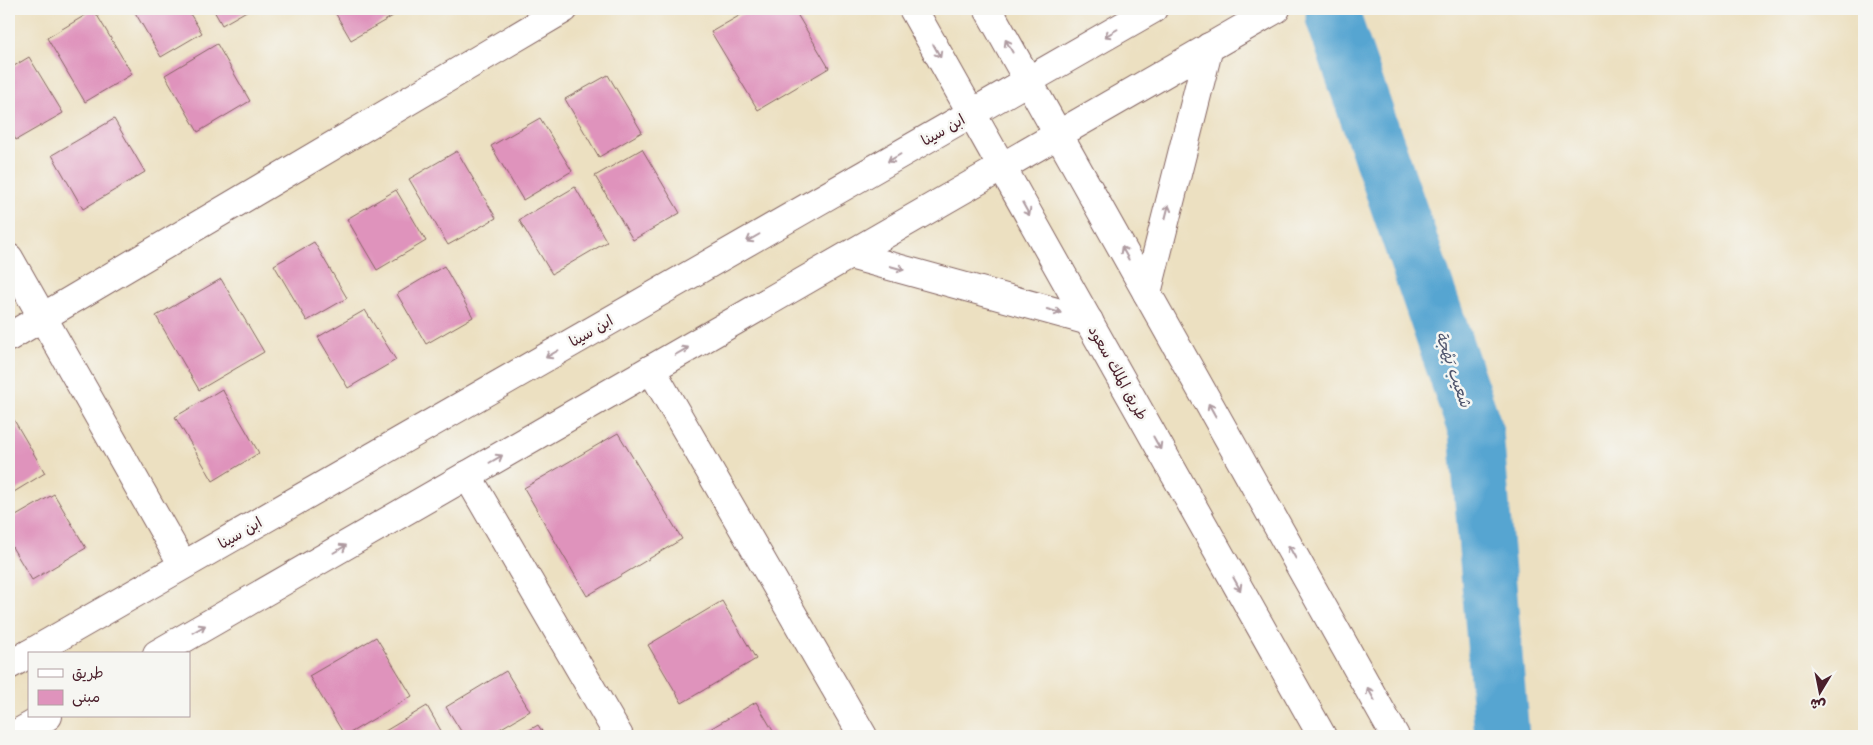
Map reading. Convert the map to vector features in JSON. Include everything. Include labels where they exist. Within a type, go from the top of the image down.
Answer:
[{"type":"street","points":[[9,337],[564,9]]},
{"type":"street","name":"طريق الملك سعود","points":[[913,9],[1322,736]]},
{"type":"street","points":[[988,9],[1395,736]]},
{"type":"street","name":"ابن سينا","points":[[32,652],[1153,9]]},
{"type":"street","points":[[159,652],[1276,9]]},
{"type":"street","points":[[1147,293],[1209,48]]},
{"type":"street","points":[[850,254],[1088,321]]},
{"type":"street","points":[[9,258],[183,565]]},
{"type":"street","points":[[651,369],[863,736]]},
{"type":"street","points":[[467,475],[618,736]]},
{"type":"street","name":"ابن سينا","points":[[9,666],[28,655]]},
{"type":"street","points":[[13,736],[44,718]]},
{"type":"building","points":[[133,9],[187,9],[202,33],[161,57]]},
{"type":"building","points":[[213,9],[250,9],[222,25]]},
{"type":"building","points":[[333,9],[388,9],[393,16],[351,40]]},
{"type":"building","points":[[751,9],[794,9],[829,68],[758,110],[711,32]]},
{"type":"building","points":[[94,10],[132,74],[85,102],[47,38]]},
{"type":"building","points":[[217,44],[250,101],[198,132],[165,75]]},
{"type":"building","points":[[29,57],[63,113],[16,140],[9,128],[9,69]]},
{"type":"building","points":[[608,75],[642,132],[599,157],[565,99]]},
{"type":"building","points":[[540,118],[572,171],[523,200],[491,146]]},
{"type":"building","points":[[114,119],[145,172],[83,209],[52,155]]},
{"type":"building","points":[[642,149],[680,213],[633,240],[595,176]]},
{"type":"building","points":[[457,151],[496,218],[448,245],[409,179]]},
{"type":"building","points":[[575,187],[607,242],[552,274],[519,220]]},
{"type":"building","points":[[396,190],[426,241],[377,270],[347,219]]},
{"type":"building","points":[[314,242],[347,298],[307,321],[274,265]]},
{"type":"building","points":[[444,266],[473,317],[426,344],[397,294]]},
{"type":"building","points":[[221,279],[264,352],[199,390],[156,316]]},
{"type":"building","points":[[365,310],[396,360],[348,388],[318,337]]},
{"type":"building","points":[[222,389],[259,453],[213,481],[175,417]]},
{"type":"building","points":[[14,420],[45,473],[9,495],[9,423]]},
{"type":"building","points":[[618,433],[682,539],[587,596],[524,488]]},
{"type":"building","points":[[54,494],[86,548],[32,580],[9,542],[9,520]]},
{"type":"building","points":[[722,601],[756,659],[682,703],[648,645]]},
{"type":"building","points":[[376,637],[412,696],[345,736],[309,676]]},
{"type":"building","points":[[506,671],[530,711],[488,736],[464,736],[446,707]]},
{"type":"building","points":[[756,702],[776,736],[705,736],[703,733]]},
{"type":"building","points":[[427,706],[444,736],[377,736]]},
{"type":"building","points":[[538,725],[545,736],[519,736]]},
{"type":"waterway","name":"شعيب بَهْجة","points":[[1333,17],[1476,432],[1502,736]]}]
